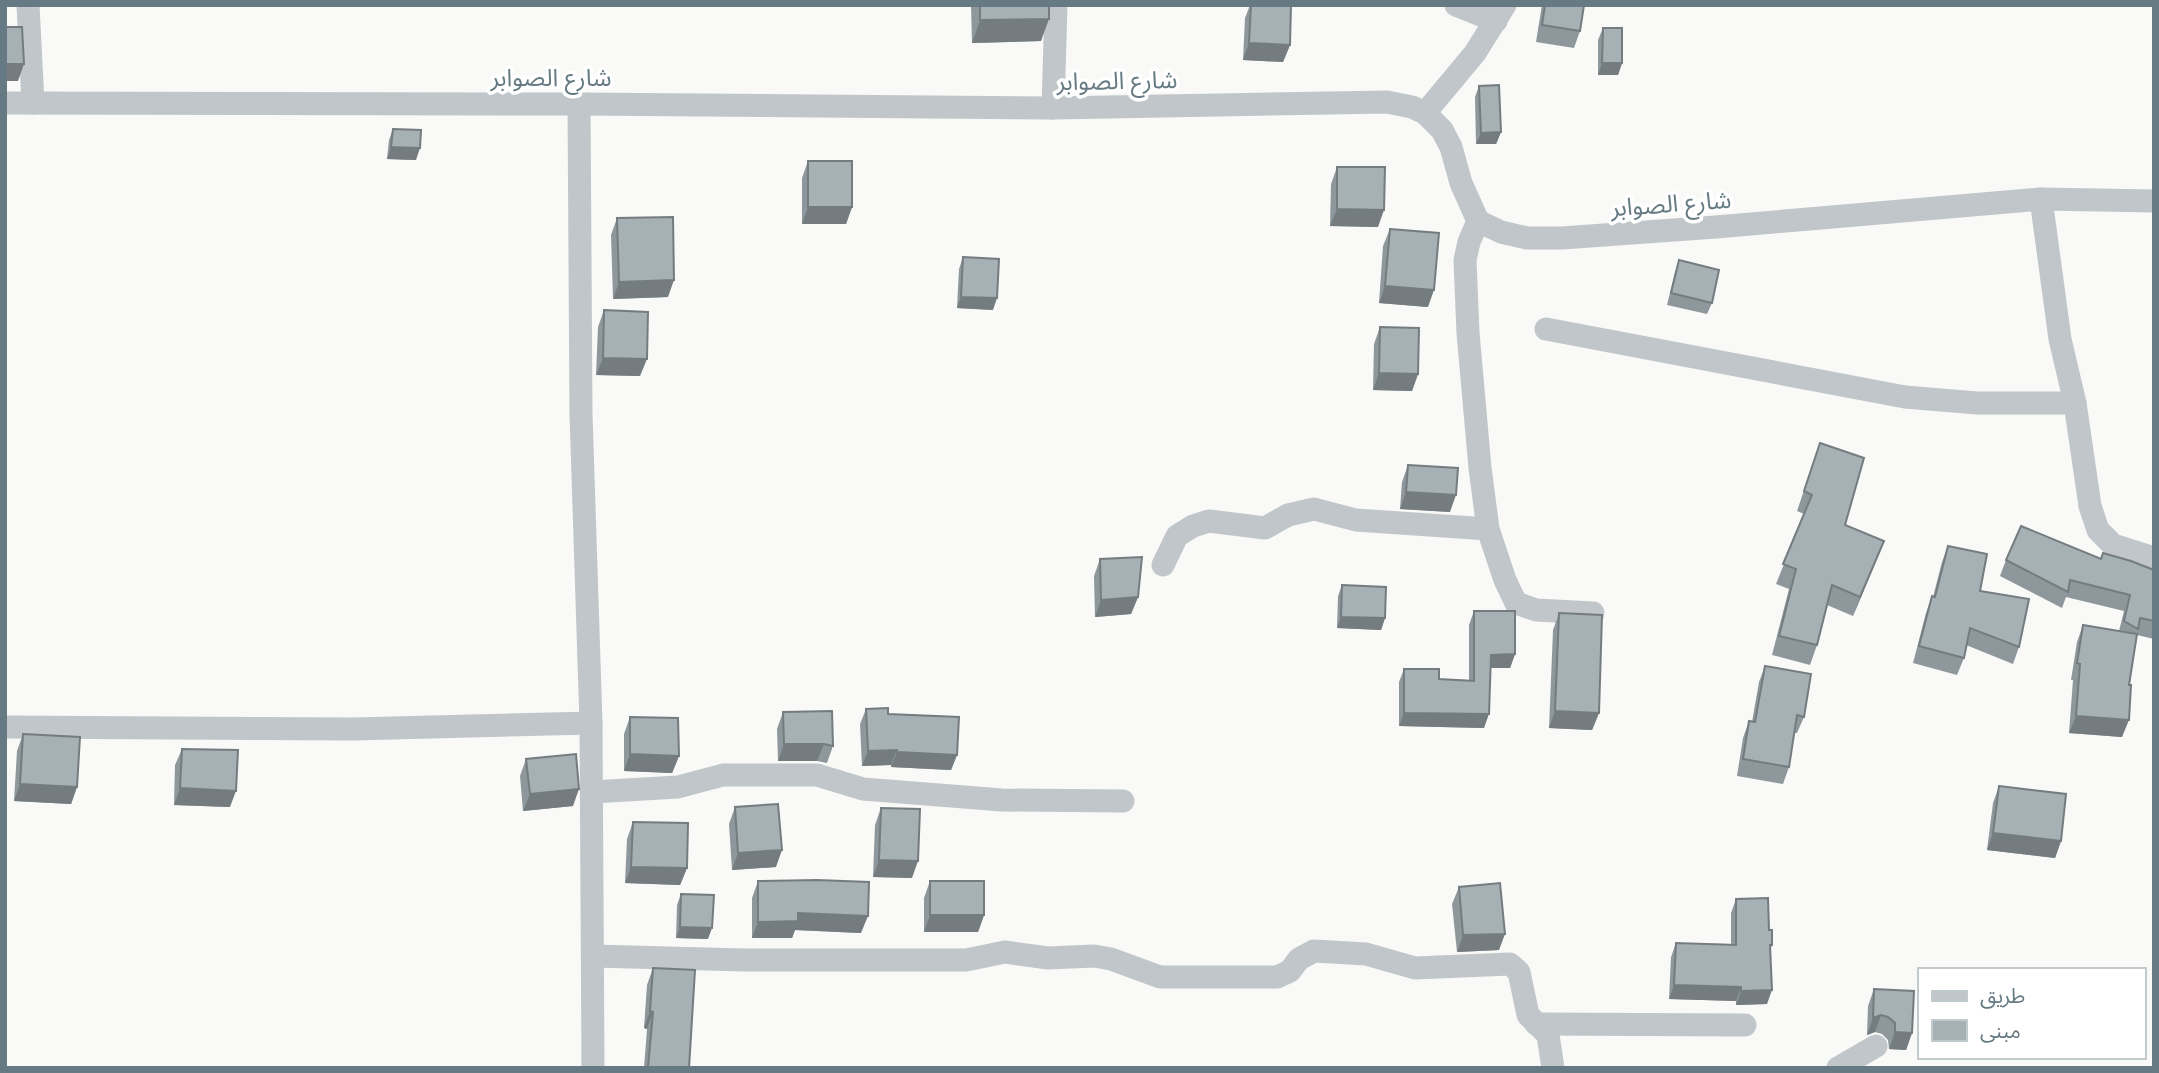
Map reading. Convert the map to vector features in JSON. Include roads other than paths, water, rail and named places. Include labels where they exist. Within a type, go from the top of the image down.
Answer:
[{"type":"street","points":[[28,5],[33,103]]},
{"type":"street","points":[[1053,108],[1056,5]]},
{"type":"street","points":[[1456,5],[1501,13],[1463,69],[1425,113],[1441,130],[1451,147],[1461,183],[1478,221],[1465,260],[1469,347],[1480,468],[1489,529],[1504,580],[1516,603],[1536,610],[1593,613]]},
{"type":"street","name":"شارع الصوابر","points":[[5,103],[1053,108],[1387,102],[1412,107],[1425,113]]},
{"type":"street","points":[[579,104],[581,414],[591,723],[593,1068]]},
{"type":"street","points":[[2041,199],[2052,294],[2075,403],[2090,506],[2098,530],[2113,545],[2154,558]]},
{"type":"street","name":"شارع الصوابر","points":[[1478,221],[1501,232],[1527,238],[1562,238],[2041,199],[2154,201]]},
{"type":"street","points":[[1546,329],[1905,397],[1977,403],[2075,403]]},
{"type":"street","points":[[1163,565],[1177,536],[1194,526],[1209,521],[1265,528],[1288,515],[1314,509],[1356,520],[1489,529]]},
{"type":"street","points":[[5,726],[354,729],[591,723]]},
{"type":"street","points":[[592,792],[678,788],[723,775],[817,775],[863,789],[1002,800],[1124,801]]},
{"type":"street","points":[[593,956],[744,960],[966,960],[1005,952],[1048,958],[1094,956],[1111,959],[1149,974],[1171,978],[1277,977],[1290,971],[1300,959],[1314,951],[1349,952],[1383,958],[1415,968],[1505,963],[1514,965],[1519,972],[1528,1015],[1548,1035],[1553,1068]]},
{"type":"street","points":[[1536,1024],[1745,1025]]},
{"type":"street","points":[[1838,1068],[1876,1045]]}]
